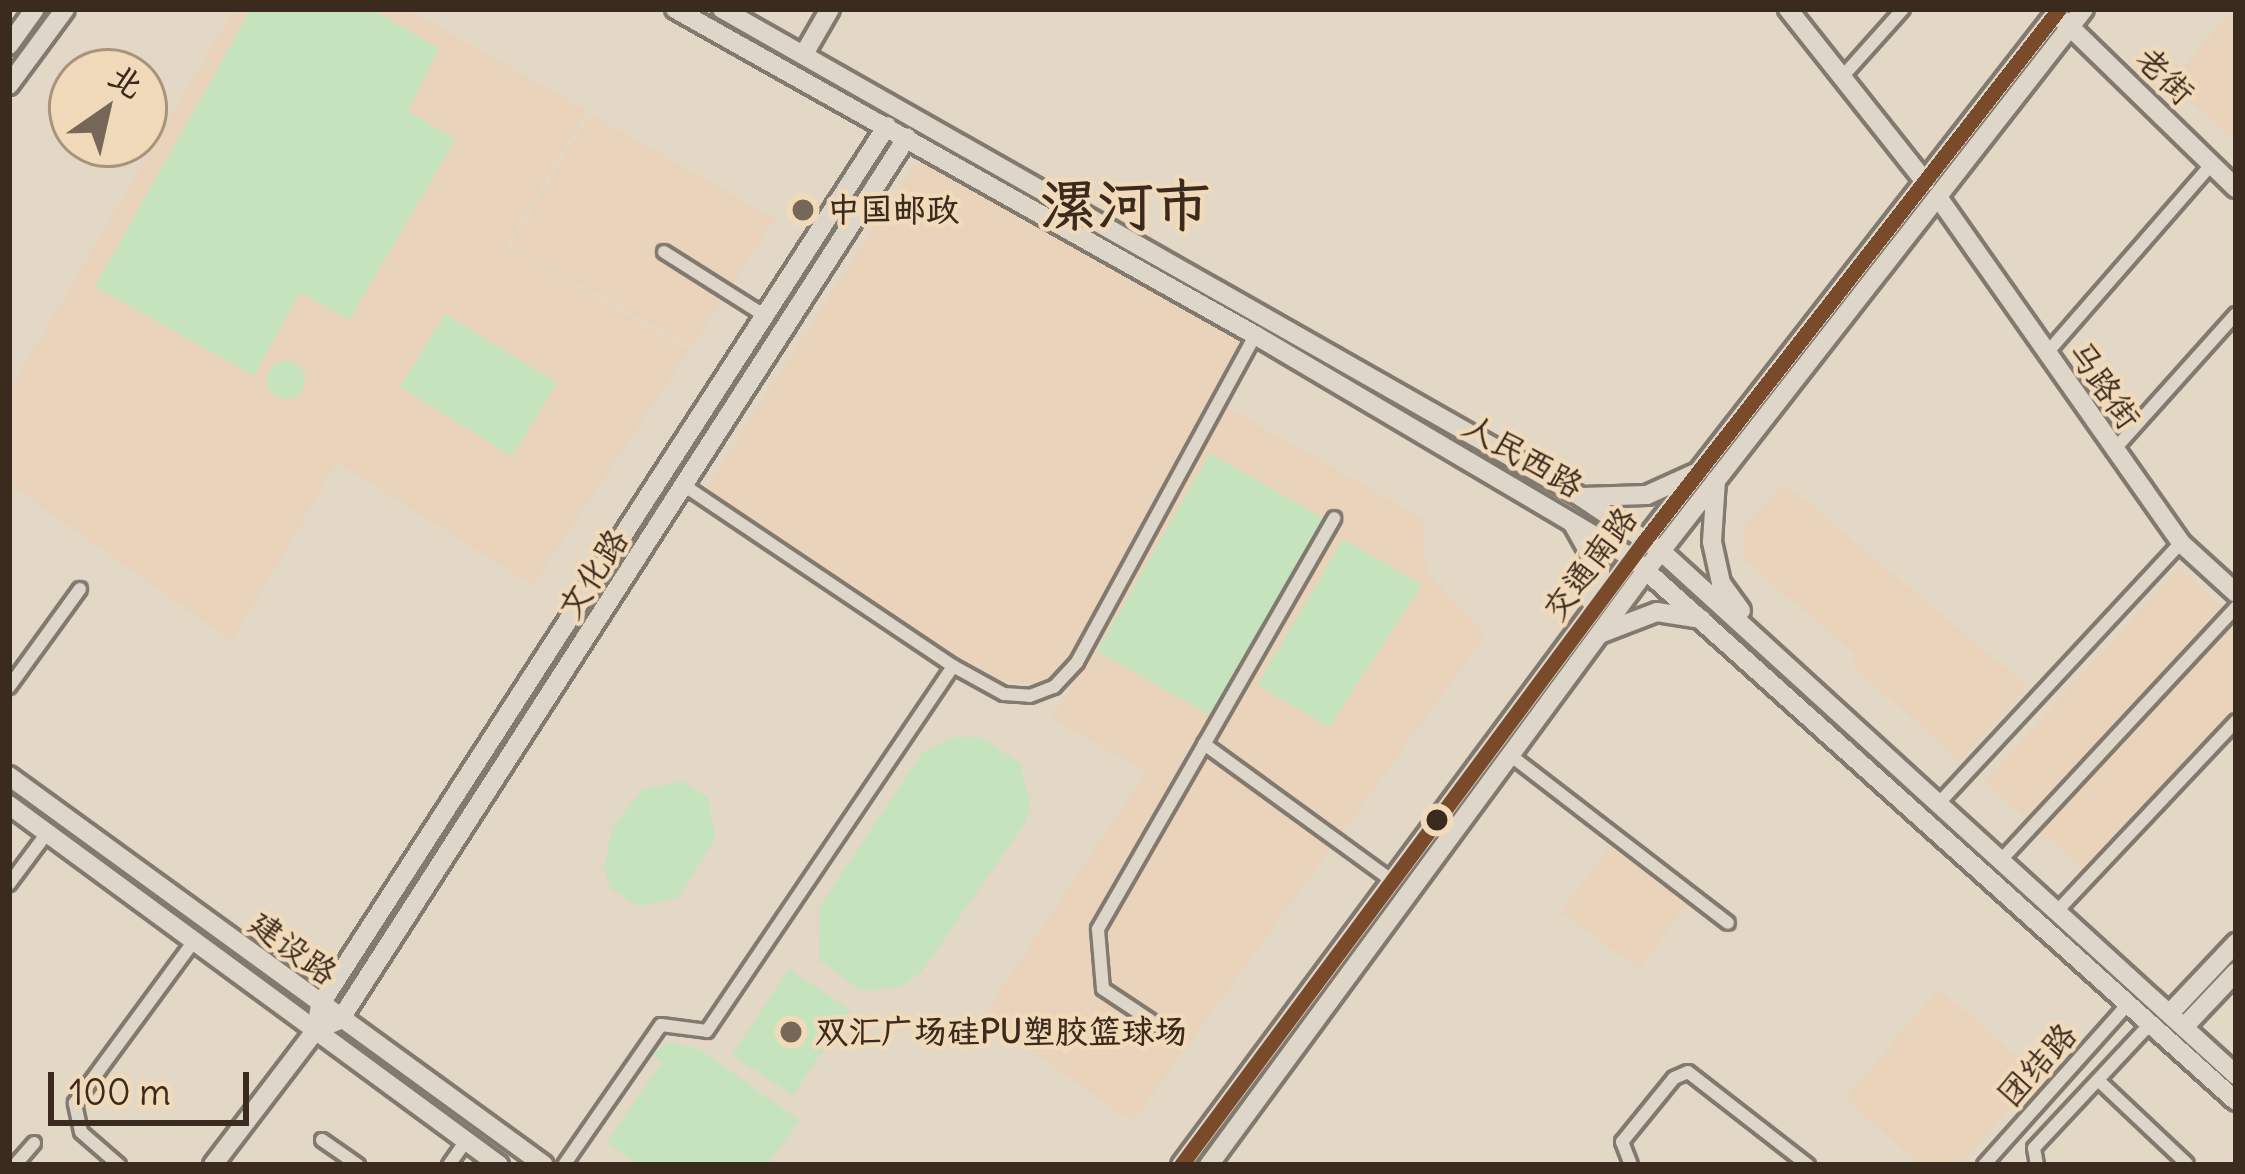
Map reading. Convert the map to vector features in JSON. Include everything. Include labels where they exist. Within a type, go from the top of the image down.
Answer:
[{"type":"main road","points":[[9,44],[35,9]]},
{"type":"main road","points":[[9,85],[65,9]]},
{"type":"main road","name":"人民西路","points":[[675,9],[1255,334],[1567,515],[1640,563],[2236,1101]]},
{"type":"main road","name":"人民西路","points":[[722,9],[1580,497],[1653,546],[2060,908],[2236,1075]]},
{"type":"main road","points":[[804,54],[830,9]]},
{"type":"main road","name":"马路街","points":[[1788,9],[1932,190],[2181,543],[2236,593]]},
{"type":"main road","name":"交通南路","points":[[1181,1165],[1391,880],[1932,190],[2059,14],[2084,9]]},
{"type":"main road","name":"老街","points":[[2059,14],[2236,188]]},
{"type":"main road","name":"文化路","points":[[213,1165],[316,1030],[320,1005],[887,126]]},
{"type":"main road","name":"文化路","points":[[340,1020],[907,137]]},
{"type":"main road","points":[[875,145],[894,157]]},
{"type":"main road","points":[[1580,497],[1647,496],[1709,474],[1712,542],[1721,583],[1761,639]]},
{"type":"main road","points":[[1567,515],[1600,572],[1590,630],[1657,612],[1707,621]]},
{"type":"main road","name":"交通南路","points":[[1209,1165],[1510,755],[1590,630]]},
{"type":"main road","name":"建设路","points":[[9,776],[544,1165]]},
{"type":"main road","name":"建设路","points":[[9,805],[500,1165]]},
{"type":"main road","points":[[47,832],[61,814]]},
{"type":"main road","points":[[2178,1019],[2236,944]]},
{"type":"main road","points":[[2178,1019],[2236,972]]},
{"type":"main road","points":[[316,1030],[340,1020]]},
{"type":"main road","points":[[466,1141],[480,1121]]},
{"type":"street","points":[[1843,76],[1903,9]]},
{"type":"street","points":[[2046,354],[2212,164]]},
{"type":"street","points":[[664,252],[768,317]]},
{"type":"street","points":[[2113,451],[2236,314]]},
{"type":"street","points":[[686,486],[953,666],[1017,695],[1054,687],[1069,674],[1255,334]]},
{"type":"street","points":[[1174,1036],[1103,989],[1098,929],[1334,518]]},
{"type":"street","points":[[1940,802],[2181,543]]},
{"type":"street","points":[[9,687],[80,590]]},
{"type":"street","points":[[2002,859],[2236,607]]},
{"type":"street","points":[[564,1165],[661,1024],[707,1031],[953,666]]},
{"type":"street","points":[[2060,908],[2236,722]]},
{"type":"street","points":[[1204,744],[1391,880]]},
{"type":"street","points":[[1510,755],[1728,923]]},
{"type":"street","points":[[9,884],[47,832]]},
{"type":"street","points":[[118,1165],[81,1132],[75,1103],[194,941]]},
{"type":"street","name":"团结路","points":[[1984,1165],[2130,1002]]},
{"type":"street","points":[[2037,1165],[2034,1148],[2152,1022]]},
{"type":"street","points":[[1631,1165],[1622,1142],[1674,1078],[1688,1072],[1808,1165]]},
{"type":"street","points":[[2098,1080],[2187,1164]]},
{"type":"street","points":[[322,1139],[358,1165]]},
{"type":"street","points":[[449,1165],[466,1141]]},
{"type":"street","points":[[15,1165],[34,1143]]},
{"type":"shaded area","points":[[234,9],[407,9],[587,111],[506,246],[689,350],[532,585],[337,462],[232,641],[9,484],[9,392],[141,168],[168,168],[168,121]]},
{"type":"shaded area","points":[[2236,9],[2236,142],[2169,83]]},
{"type":"shaded area","points":[[590,114],[775,219],[691,347],[510,245]]},
{"type":"shaded area","points":[[920,157],[1244,344],[1068,667],[1037,685],[986,677],[705,490]]},
{"type":"shaded area","points":[[1226,407],[1422,518],[1426,571],[1486,634],[1132,1122],[983,1016],[1147,772],[1052,719]]},
{"type":"shaded area","points":[[1785,484],[2027,686],[1960,761],[1851,664],[1857,656],[1744,559],[1744,527]]},
{"type":"shaded area","points":[[2179,568],[2236,620],[2236,712],[2086,872],[1985,781]]},
{"type":"shaded area","points":[[1610,846],[1687,903],[1639,969],[1561,912]]},
{"type":"shaded area","points":[[1939,989],[2038,1075],[1961,1165],[1921,1165],[1845,1099]]},
{"type":"green space","points":[[251,9],[371,9],[439,48],[408,111],[455,140],[349,320],[300,292],[254,376],[95,286],[161,168],[168,168],[168,156]]},
{"type":"green space","points":[[445,314],[557,383],[512,456],[400,387]]},
{"type":"green space","points":[[286,361],[300,366],[305,380],[300,394],[286,399],[272,394],[267,380],[272,366]]},
{"type":"green space","points":[[1210,453],[1324,519],[1211,716],[1097,651]]},
{"type":"green space","points":[[1343,539],[1422,585],[1329,727],[1257,685]]},
{"type":"green space","points":[[954,737],[979,737],[1021,764],[1030,806],[1024,824],[922,971],[903,986],[862,991],[819,960],[820,906],[922,753]]},
{"type":"green space","points":[[683,781],[708,798],[715,839],[677,898],[638,906],[611,889],[604,869],[612,828],[643,789]]},
{"type":"green space","points":[[61,824],[274,980],[268,988],[55,832]]},
{"type":"green space","name":"双汇广场硅PU塑胶篮球场","points":[[789,969],[850,1010],[793,1095],[732,1055]]},
{"type":"green space","points":[[669,1042],[699,1049],[799,1120],[767,1165],[639,1165],[607,1142],[662,1062],[651,1054]]},
{"type":"transit line","points":[[1181,1165],[1645,540],[2059,9]]},
{"type":"place","name":"中国邮政","points":[[803,210]]},
{"type":"place","name":"双汇广场硅PU塑胶篮球场","points":[[791,1032]]},
{"type":"district","name":"漯河市","points":[[1125,205]]}]
